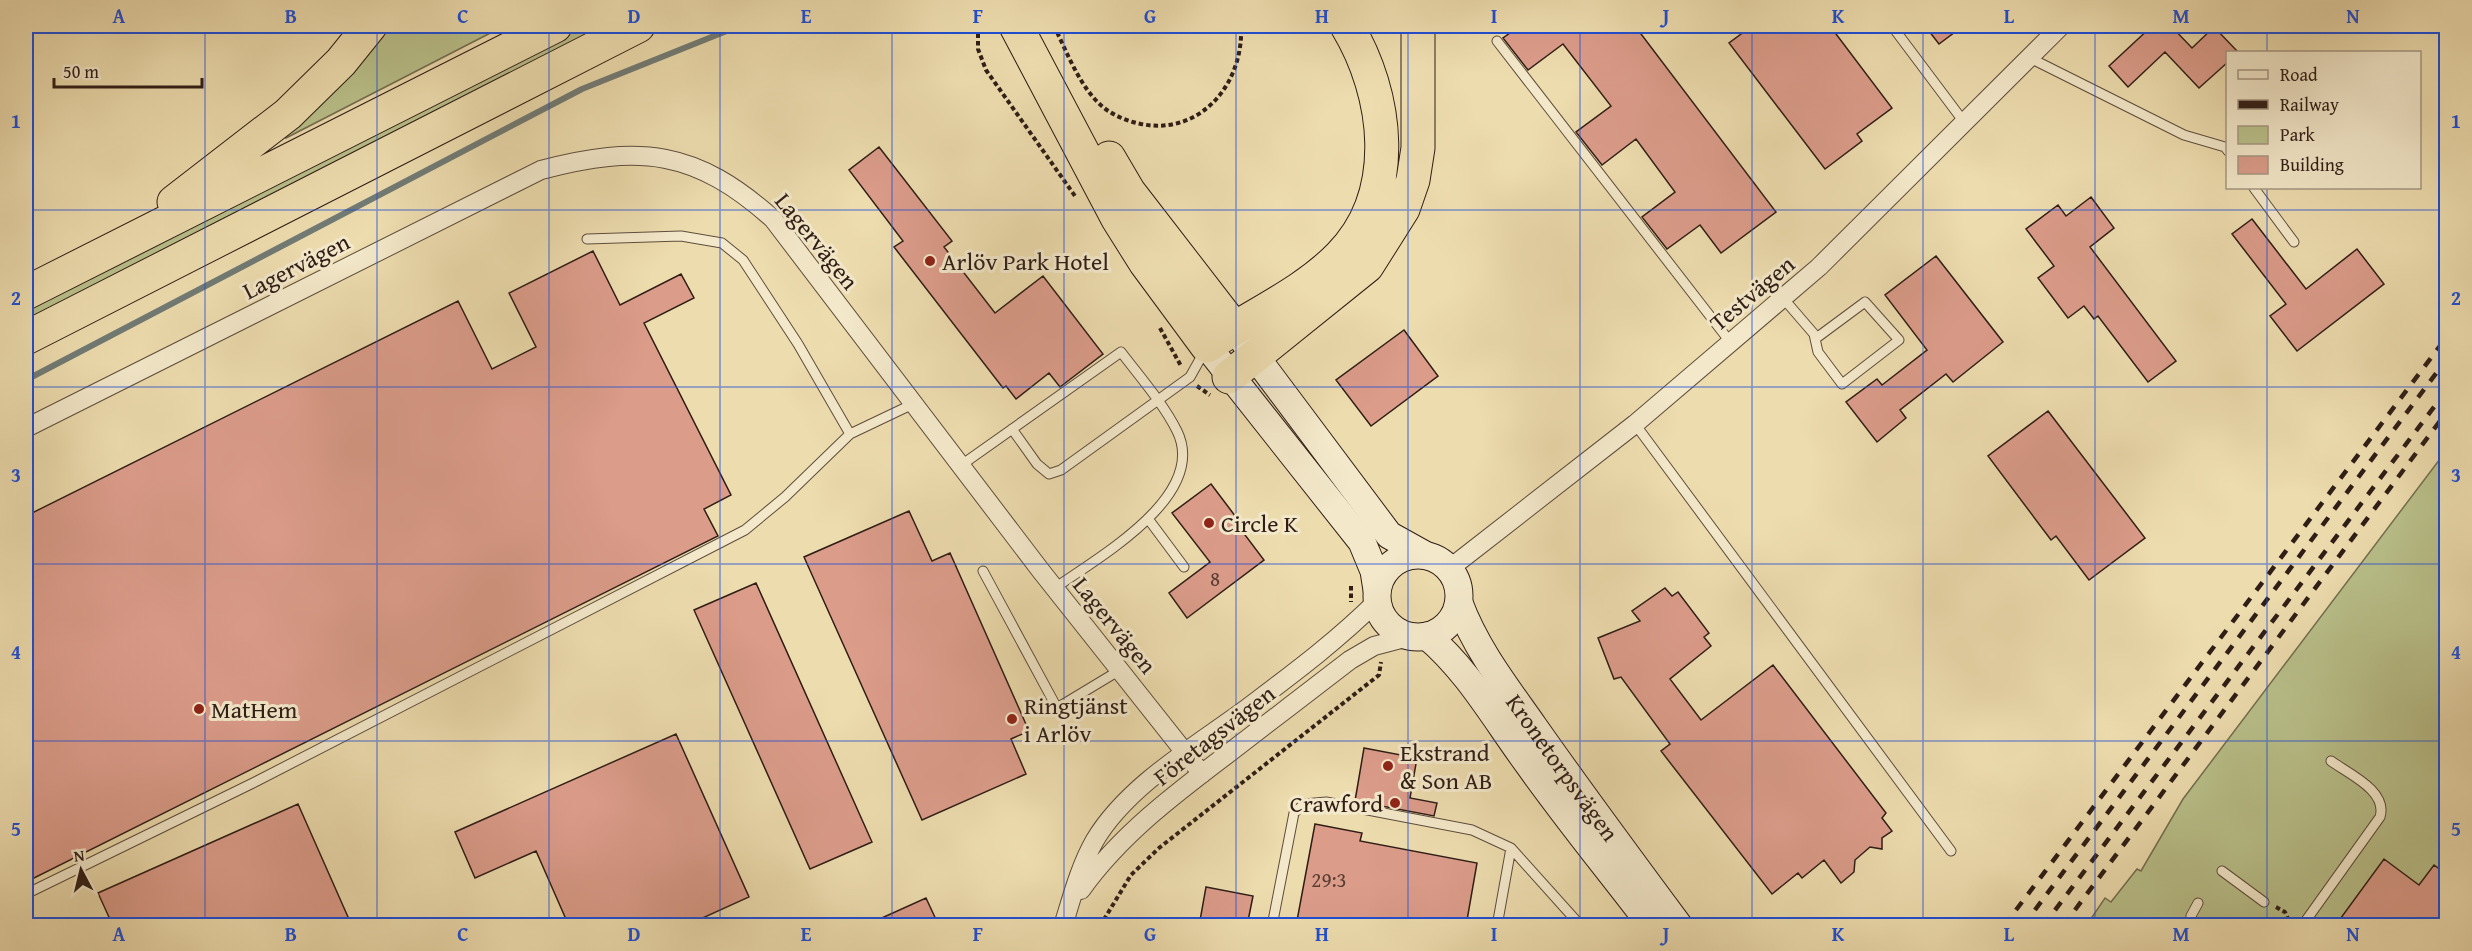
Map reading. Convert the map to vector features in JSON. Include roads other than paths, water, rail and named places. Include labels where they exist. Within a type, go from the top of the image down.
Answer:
[{"type":"highway","points":[[95,260],[288,114],[341,62],[370,26]]},
{"type":"highway","points":[[26,293],[555,26]]},
{"type":"highway","points":[[1016,26],[1118,219],[1145,262],[1207,346],[1326,268],[1353,239],[1369,210],[1379,174],[1383,135],[1368,69],[1347,26]]},
{"type":"highway","points":[[1032,26],[1129,192],[1234,327]]},
{"type":"highway","points":[[1234,378],[1367,266],[1403,209],[1413,180],[1418,148],[1418,26]]},
{"type":"highway","points":[[26,338],[633,29]]},
{"type":"main road","points":[[1207,346],[1362,542],[1374,571],[1383,618],[1396,630],[1420,636],[1448,624],[1458,603],[1459,591],[1449,569],[1438,560],[1389,535],[1234,378],[1234,327]]},
{"type":"main road","points":[[1377,596],[1383,575],[1394,563],[1408,556],[1425,555]]},
{"type":"main road","name":"Kronetorpsvägen","points":[[1458,603],[1485,658],[1679,926]]},
{"type":"main road","name":"Kronetorpsvägen","points":[[1420,636],[1444,650],[1558,805],[1652,926]]},
{"type":"street","name":"Testvägen","points":[[1449,569],[1635,424],[1819,267],[2061,26]]},
{"type":"street","name":"Lagervägen","points":[[26,428],[515,181],[569,163],[618,156],[661,158],[701,168],[752,200],[773,219],[795,245],[960,466],[1183,754],[1202,774]]},
{"type":"street","name":"Företagsvägen","points":[[1063,926],[1084,861],[1096,838],[1128,800],[1183,754],[1246,709],[1358,620],[1377,596]]},
{"type":"street","name":"Företagsvägen","points":[[1069,906],[1095,870],[1149,817],[1350,660],[1391,639],[1420,636]]},
{"type":"lane","points":[[1893,26],[1964,122]]},
{"type":"lane","points":[[2439,26],[2446,34]]},
{"type":"lane","points":[[1497,41],[1731,342]]},
{"type":"lane","points":[[2028,57],[2184,135],[2226,148]]},
{"type":"lane","points":[[2255,189],[2294,242]]},
{"type":"lane","points":[[587,239],[681,236],[723,243],[743,260],[798,344],[849,434]]},
{"type":"lane","points":[[1783,298],[1814,334],[1815,339],[1818,352],[1842,384],[1899,340],[1865,302],[1815,339]]},
{"type":"lane","points":[[1012,429],[1037,464],[1049,474],[1061,470],[1190,377],[1207,346]]},
{"type":"lane","points":[[960,466],[1121,352],[1178,432],[1183,462],[1170,492],[1149,520],[1055,588]]},
{"type":"lane","points":[[26,894],[255,782],[745,530],[785,497],[849,434],[913,404]]},
{"type":"lane","points":[[1635,424],[1951,851]]},
{"type":"lane","points":[[1149,520],[1184,567]]},
{"type":"lane","points":[[983,571],[1057,708],[1120,670]]},
{"type":"lane","points":[[2302,926],[2380,817],[2383,809],[2377,794],[2331,761]]},
{"type":"lane","points":[[1272,926],[1294,813],[1304,804],[1326,802],[1472,830],[1511,848],[1581,926]]},
{"type":"lane","points":[[1497,926],[1511,848]]},
{"type":"lane","points":[[2222,871],[2264,902]]},
{"type":"lane","points":[[2190,926],[2191,916],[2198,903]]},
{"type":"waterway","points":[[26,380],[582,89],[739,26]]},
{"type":"railway","points":[[2004,926],[2446,338]]},
{"type":"railway","points":[[2023,926],[2446,360]]},
{"type":"railway","points":[[2043,926],[2446,391]]},
{"type":"railway","points":[[2063,926],[2446,413]]},
{"type":"place","name":"Arlöv Park Hotel","points":[[930,261]]},
{"type":"place","name":"Circle K","points":[[1209,523]]},
{"type":"place","name":"MatHem","points":[[199,709]]},
{"type":"place","name":"Ringtjänst i Arlöv","points":[[1012,719]]},
{"type":"place","name":"Ekstrand & Son AB","points":[[1388,766]]},
{"type":"place","name":"Crawford","points":[[1395,803]]}]
